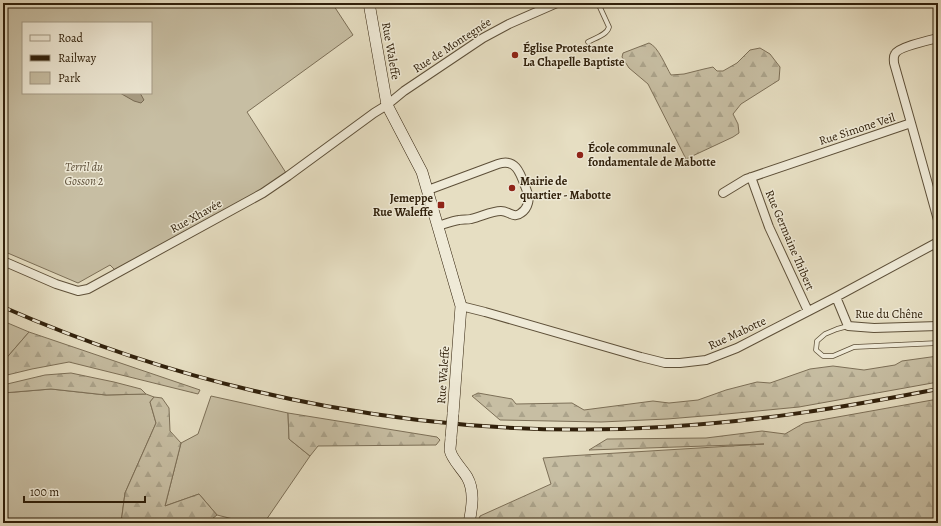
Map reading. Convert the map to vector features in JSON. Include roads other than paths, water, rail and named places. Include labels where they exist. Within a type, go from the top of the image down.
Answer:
[{"type":"street","name":"Rue Waleffe","points":[[369,3],[387,106],[422,172],[461,306],[450,450],[467,477],[472,490],[472,510],[469,523]]},
{"type":"street","name":"Rue de Montegnée","points":[[387,106],[404,91],[483,38],[509,24],[556,3]]},
{"type":"street","name":"Rue Simone Veil","points":[[723,193],[751,177],[911,123],[894,63],[894,54],[900,49],[938,38]]},
{"type":"street","name":"Rue Xhavée","points":[[3,261],[56,284],[78,291],[88,289],[263,193],[374,113],[387,106]]},
{"type":"street","points":[[911,123],[938,220]]},
{"type":"street","points":[[428,190],[506,162],[515,166],[520,172],[529,196],[527,207],[518,215],[514,216],[500,211],[470,220],[459,219],[438,226]]},
{"type":"street","name":"Rue Germaine Thibert","points":[[751,177],[772,234],[808,311]]},
{"type":"street","name":"Rue Mabotte","points":[[461,306],[666,363],[706,360],[738,348],[938,242]]},
{"type":"street","name":"Rue du Chêne","points":[[836,297],[848,326],[874,328],[938,326]]},
{"type":"lane","points":[[588,42],[606,33],[609,27],[598,3]]},
{"type":"lane","points":[[848,326],[825,334],[817,341],[816,350],[823,356],[833,356],[854,347],[938,343]]},
{"type":"railway","points":[[3,307],[81,339],[161,366],[243,388],[326,406],[410,419],[494,427],[579,430],[698,425],[801,413],[938,389]]},
{"type":"place","name":"Église Protestante La Chapelle Baptiste","points":[[515,55]]},
{"type":"place","name":"École communale fondamentale de Mabotte","points":[[580,155]]},
{"type":"place","name":"Mairie de quartier - Mabotte","points":[[512,188]]},
{"type":"place","name":"Jemeppe Rue Waleffe","points":[[441,205]]},
{"type":"park label","name":"Terril du Gosson 2","points":[[84,174]]}]
